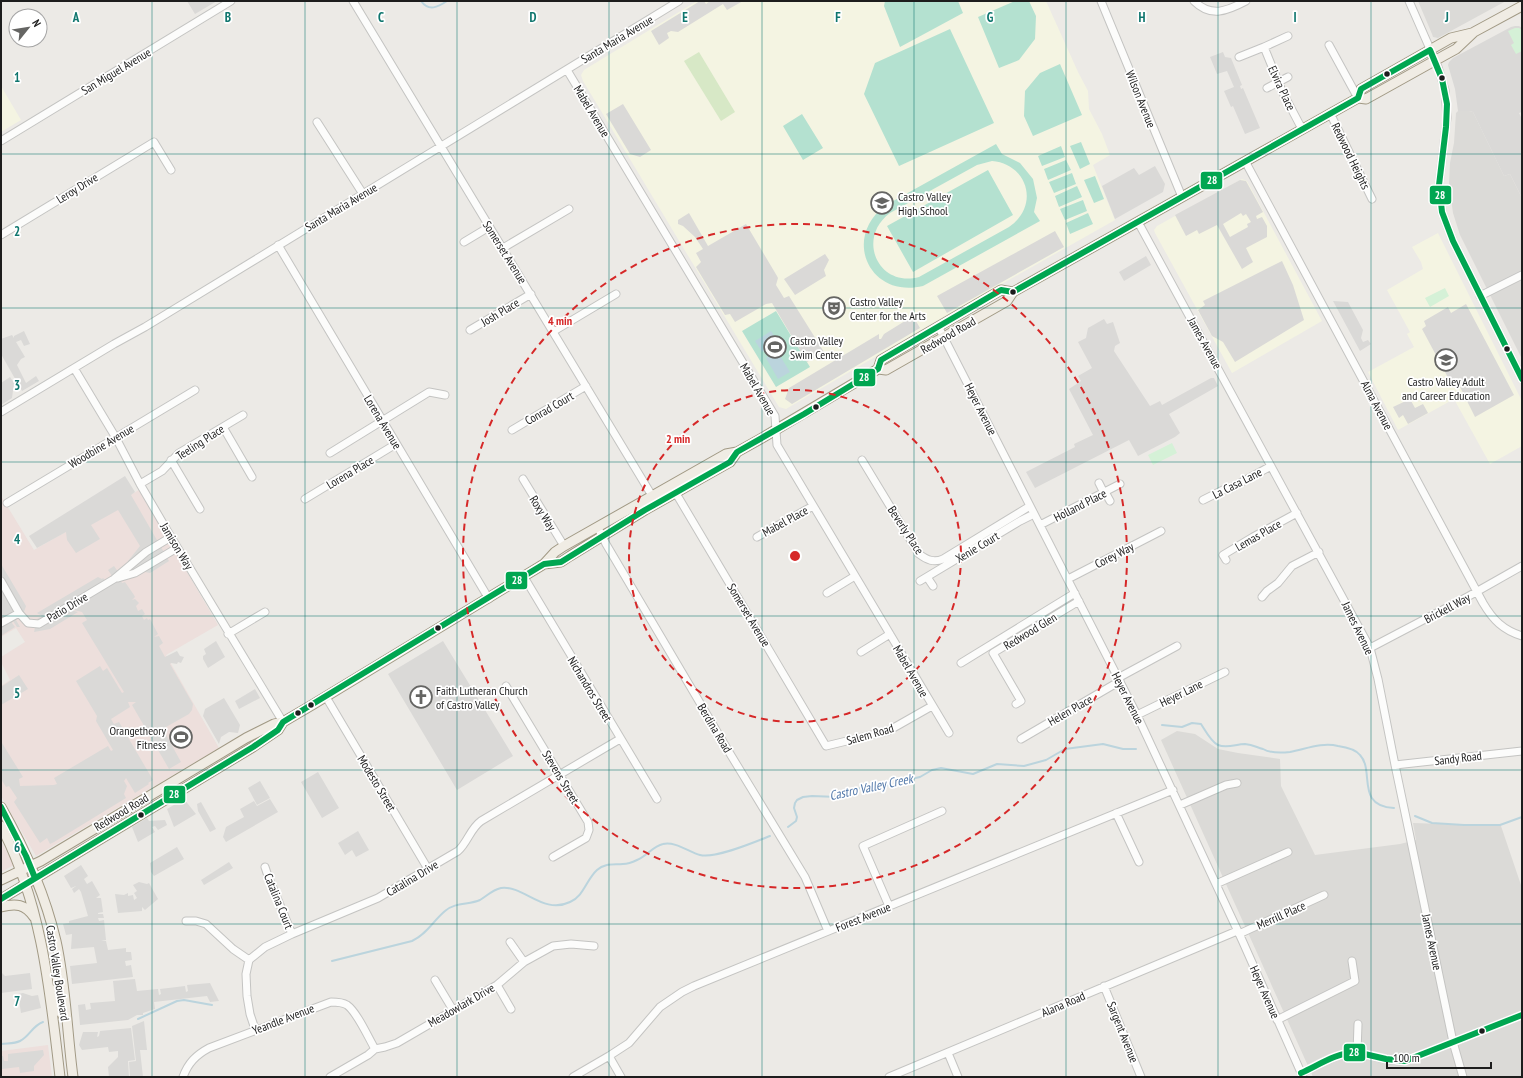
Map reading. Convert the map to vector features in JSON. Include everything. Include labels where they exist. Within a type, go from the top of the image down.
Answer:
[{"type":"main road","name":"Redwood Road","points":[[1358,98],[1361,89],[1451,38],[1474,32],[1522,7]]},
{"type":"main road","name":"Redwood Road","points":[[544,564],[561,562],[602,537],[672,485],[726,454],[737,452],[878,369],[886,370],[1007,301],[1014,292],[1330,113],[1358,98],[1366,99],[1435,61],[1456,49],[1474,32]]},
{"type":"main road","name":"Redwood Road","points":[[878,369],[881,360],[1001,290],[1014,292]]},
{"type":"main road","name":"Redwood Road","points":[[1,880],[21,869],[31,866],[241,741],[274,724],[283,722],[326,697],[524,578],[544,564],[555,552],[564,546],[655,499],[676,493],[730,462],[737,452]]},
{"type":"main road","name":"Redwood Road","points":[[1,899],[253,747],[278,730],[283,722]]},
{"type":"main road","name":"Castro Valley Boulevard","points":[[1,807],[31,866],[46,907],[56,942],[73,1077]]},
{"type":"main road","name":"Castro Valley Boulevard","points":[[1,826],[21,869],[37,923],[50,989],[60,1077]]},
{"type":"main road","points":[[1,907],[14,904],[25,907],[34,916],[37,923]]},
{"type":"main road","points":[[50,989],[54,992],[61,1014],[66,1017]]},
{"type":"main road","points":[[52,1010],[60,1026],[60,1036],[62,1040],[69,1042]]},
{"type":"street","name":"San Miguel Avenue","points":[[1,141],[231,1]]},
{"type":"street","points":[[354,3],[362,1]]},
{"type":"street","name":"Santa Maria Avenue","points":[[1,412],[145,327],[679,1]]},
{"type":"street","name":"Wilson Avenue","points":[[1101,1],[1182,197]]},
{"type":"street","points":[[1194,1],[1204,9],[1220,12],[1231,9],[1246,1]]},
{"type":"street","points":[[1409,1],[1435,61],[1442,80],[1447,104],[1446,127],[1439,185],[1442,212],[1453,241],[1522,379]]},
{"type":"street","name":"Somerset Avenue","points":[[354,3],[655,499]]},
{"type":"street","points":[[1239,57],[1288,36]]},
{"type":"street","points":[[1329,45],[1358,98]]},
{"type":"street","name":"Elvira Place","points":[[1264,47],[1278,82],[1302,129]]},
{"type":"street","name":"Mabel Avenue","points":[[567,70],[775,416],[777,445],[949,733]]},
{"type":"street","points":[[1267,88],[1288,77]]},
{"type":"street","name":"Redwood Heights","points":[[1330,113],[1372,199]]},
{"type":"street","points":[[317,122],[363,194]]},
{"type":"street","name":"Leroy Drive","points":[[1,235],[154,142],[171,170]]},
{"type":"street","name":"Alma Avenue","points":[[1245,161],[1477,592],[1498,624],[1522,636]]},
{"type":"street","points":[[502,248],[569,209]]},
{"type":"street","name":"James Avenue","points":[[1138,222],[1236,399],[1370,648],[1378,679],[1394,766],[1453,1042],[1463,1077]]},
{"type":"street","points":[[464,242],[489,227]]},
{"type":"street","name":"Lorena Avenue","points":[[278,245],[489,599]]},
{"type":"street","points":[[1480,296],[1522,275]]},
{"type":"street","name":"Josh Place","points":[[470,330],[531,294]]},
{"type":"street","points":[[554,331],[616,294]]},
{"type":"street","name":"Heyer Avenue","points":[[938,326],[1137,715],[1180,805],[1302,1075]]},
{"type":"street","name":"Jamison Way","points":[[74,368],[116,438],[140,484],[228,634],[283,722]]},
{"type":"street","name":"Conrad Court","points":[[512,430],[586,386]]},
{"type":"street","name":"Woodbine Avenue","points":[[7,503],[195,390]]},
{"type":"street","points":[[330,453],[429,392],[445,395]]},
{"type":"street","name":"Teeling Place","points":[[140,484],[162,471],[179,453],[243,415]]},
{"type":"street","points":[[223,427],[252,477]]},
{"type":"street","name":"Lorena Place","points":[[305,499],[396,444]]},
{"type":"street","points":[[171,460],[200,509]]},
{"type":"street","name":"Beverly Place","points":[[862,460],[919,554],[930,560],[939,560],[943,558],[1030,506]]},
{"type":"street","name":"La Casa Lane","points":[[1203,500],[1271,466]]},
{"type":"street","name":"Roxy Way","points":[[523,479],[564,546]]},
{"type":"street","points":[[1099,483],[1110,500]]},
{"type":"street","name":"Holland Place","points":[[1040,525],[1120,484]]},
{"type":"street","name":"Somerset Avenue","points":[[672,485],[826,746]]},
{"type":"street","name":"Mabel Place","points":[[757,537],[813,506]]},
{"type":"street","name":"Lemas Place","points":[[1226,560],[1223,555],[1297,513]]},
{"type":"street","name":"Xenie Court","points":[[920,581],[1034,514]]},
{"type":"street","name":"Berdina Road","points":[[598,528],[725,745],[805,877],[828,931]]},
{"type":"street","name":"Corey Way","points":[[1068,579],[1161,531]]},
{"type":"street","name":"Patio Drive","points":[[19,612],[28,623],[39,624],[114,579],[146,552],[171,537]]},
{"type":"street","name":"Patio Drive","points":[[114,579],[135,573],[178,548]]},
{"type":"street","points":[[1262,597],[1267,591],[1278,584],[1292,566],[1319,552]]},
{"type":"street","name":"Brickell Way","points":[[1370,648],[1477,592],[1522,566]]},
{"type":"street","points":[[826,593],[855,576]]},
{"type":"street","points":[[927,576],[933,586]]},
{"type":"street","name":"Nichandros Street","points":[[524,578],[657,799]]},
{"type":"street","points":[[1,581],[19,612],[1,623]]},
{"type":"street","points":[[961,663],[1075,593]]},
{"type":"street","name":"Redwood Glen","points":[[1016,704],[1020,701],[992,653],[1079,601]]},
{"type":"street","points":[[228,634],[265,612]]},
{"type":"street","points":[[861,652],[890,634]]},
{"type":"street","name":"Helen Place","points":[[1021,739],[1177,646]]},
{"type":"street","name":"Heyer Lane","points":[[1137,715],[1225,672]]},
{"type":"street","name":"Stevens Street","points":[[506,686],[588,822],[589,830],[586,838],[553,857]]},
{"type":"street","name":"Modesto Street","points":[[326,697],[428,869]]},
{"type":"street","name":"Salem Road","points":[[826,746],[888,731],[932,706]]},
{"type":"street","name":"Catalina Drive","points":[[249,960],[265,947],[378,898],[428,869],[458,851],[465,845],[474,826],[481,821],[620,738]]},
{"type":"street","name":"Sandy Road","points":[[1394,766],[1522,751]]},
{"type":"street","points":[[1180,805],[1226,784],[1237,783]]},
{"type":"street","name":"Forest Avenue","points":[[573,1077],[629,1043],[660,1007],[682,992],[1173,790]]},
{"type":"street","points":[[889,906],[863,846],[942,811]]},
{"type":"street","points":[[1116,813],[1139,862]]},
{"type":"street","points":[[1216,884],[1288,852]]},
{"type":"street","name":"Catalina Court","points":[[265,867],[292,934]]},
{"type":"street","name":"Merrill Place","points":[[1238,932],[1324,895]]},
{"type":"street","points":[[186,921],[196,921],[206,924],[249,960],[246,974],[247,996],[250,1014],[255,1029]]},
{"type":"street","name":"Alana Road","points":[[888,1077],[1104,986],[1238,932]]},
{"type":"street","points":[[510,942],[524,962]]},
{"type":"street","name":"Meadowlark Drive","points":[[330,1077],[368,1055],[375,1049],[397,1042],[497,985],[524,962],[553,946],[572,944],[594,946]]},
{"type":"street","points":[[1277,1020],[1355,982],[1352,961]]},
{"type":"street","points":[[435,980],[453,1010]]},
{"type":"street","points":[[497,985],[512,1010]]},
{"type":"street","name":"Sargent Avenue","points":[[1104,986],[1141,1077]]},
{"type":"street","name":"Yeandle Avenue","points":[[183,1077],[192,1060],[209,1048],[322,1004],[340,1002],[348,1006],[354,1013],[375,1049]]},
{"type":"street","points":[[1302,1075],[1342,1054],[1348,1053],[1356,1052],[1395,1061],[1405,1061],[1522,1015]]},
{"type":"street","points":[[1356,1052],[1358,1024]]},
{"type":"street","points":[[948,1053],[958,1077]]},
{"type":"street","points":[[609,1056],[621,1077]]},
{"type":"shaded area","points":[[187,1],[217,1],[195,14]]},
{"type":"shaded area","name":"Castro Valley High School","points":[[697,1],[1046,1],[1088,91],[1089,109],[1102,134],[1110,155],[1093,165],[1115,220],[947,315],[786,409],[779,407],[583,81],[581,75],[584,70]]},
{"type":"shaded area","points":[[700,1],[704,1],[706,4],[710,1],[743,1],[727,10],[723,4],[678,32],[671,31],[667,33],[669,38],[659,45],[651,31]]},
{"type":"shaded area","points":[[1418,1],[1506,1],[1438,38],[1433,37]]},
{"type":"shaded area","points":[[1515,26],[1522,28],[1522,112],[1519,113],[1522,119],[1522,198],[1510,174],[1504,176],[1473,112],[1458,111],[1455,89],[1448,65],[1453,58]]},
{"type":"shaded area","points":[[1223,52],[1225,57],[1231,58],[1242,85],[1240,86],[1241,89],[1243,88],[1260,128],[1245,134],[1233,106],[1231,107],[1224,91],[1234,87],[1227,71],[1217,74],[1210,57]]},
{"type":"shaded area","points":[[1,86],[21,120],[1,132]]},
{"type":"shaded area","points":[[623,104],[651,150],[640,157],[630,154],[606,114]]},
{"type":"shaded area","points":[[1458,111],[1473,112],[1504,176],[1510,174],[1522,198],[1522,359],[1460,235],[1453,213],[1449,185],[1450,163],[1454,143],[1456,113]]},
{"type":"shaded area","points":[[1155,166],[1165,184],[1163,192],[1115,219],[1102,186],[1134,168],[1139,175]]},
{"type":"shaded area","points":[[1242,179],[1247,181],[1322,321],[1232,373],[1154,230],[1157,226]]},
{"type":"shaded area","points":[[1240,180],[1246,181],[1263,212],[1256,216],[1257,219],[1262,217],[1267,226],[1267,237],[1246,248],[1253,262],[1242,269],[1217,225],[1199,234],[1197,230],[1186,236],[1175,215]],"holes":[[[1241,213],[1243,216],[1246,214],[1251,222],[1247,224],[1248,227],[1230,237],[1223,224]]]},
{"type":"shaded area","points":[[689,213],[708,246],[746,224],[778,278],[776,285],[784,298],[789,296],[824,352],[807,362],[772,303],[766,304],[735,322],[730,314],[725,315],[696,267],[701,262],[696,253],[703,249],[695,237],[683,226],[678,224],[678,220]]},
{"type":"shaded area","points":[[1055,231],[1064,247],[947,313],[937,296]]},
{"type":"shaded area","name":"Castro Valley Adult and Career Education","points":[[1438,233],[1522,401],[1522,446],[1490,464],[1454,399],[1398,430],[1368,372],[1414,347],[1407,334],[1410,332],[1387,290],[1423,269],[1421,262],[1412,247]]},
{"type":"shaded area","points":[[825,254],[829,260],[824,270],[826,276],[795,295],[784,279]]},
{"type":"shaded area","points":[[1146,256],[1151,265],[1124,281],[1119,272]]},
{"type":"shaded area","points":[[1282,261],[1293,285],[1304,320],[1235,362],[1223,342],[1212,336],[1198,310],[1205,305],[1203,301]]},
{"type":"shaded area","points":[[1333,301],[1348,302],[1363,330],[1361,338],[1363,342],[1368,340],[1371,344],[1360,351]]},
{"type":"shaded area","points":[[1466,304],[1514,395],[1475,417],[1459,385],[1453,387],[1422,329],[1426,326],[1424,321],[1448,307],[1451,313]]},
{"type":"shaded area","points":[[913,316],[920,328],[792,404],[785,399],[789,388],[879,334],[879,339],[881,339],[884,334]]},
{"type":"shaded area","points":[[1104,319],[1107,324],[1113,322],[1120,343],[1115,346],[1114,351],[1150,406],[1160,401],[1162,405],[1211,378],[1214,378],[1218,386],[1169,414],[1180,433],[1175,437],[1138,456],[1129,440],[1035,488],[1026,472],[1075,447],[1074,444],[1093,435],[1069,389],[1081,381],[1078,376],[1092,368],[1078,342],[1086,338],[1088,328]]},
{"type":"shaded area","points":[[24,331],[30,344],[24,346],[21,340],[16,342],[25,357],[21,359],[17,365],[26,383],[36,376],[39,381],[22,391],[1,354],[1,339],[12,335],[14,338],[14,336]]},
{"type":"shaded area","points":[[10,377],[14,383],[12,398],[1,405],[1,383]]},
{"type":"shaded area","points":[[1410,399],[1415,408],[1423,404],[1428,413],[1408,424],[1403,415],[1399,418],[1393,407]]},
{"type":"shaded area","points":[[125,476],[135,492],[131,495],[169,561],[150,573],[140,571],[125,577],[128,561],[140,546],[118,510],[91,525],[100,539],[76,553],[67,540],[66,532],[37,548],[29,536]]},
{"type":"shaded area","points":[[139,490],[218,625],[166,655],[219,748],[36,856],[1,796],[1,686],[10,680],[1,662],[1,657],[25,642],[16,628],[1,637],[1,496],[34,550]]},
{"type":"shaded area","points":[[1,564],[26,606],[24,612],[16,620],[20,627],[17,627],[13,621],[12,623],[15,627],[1,636]]},
{"type":"shaded area","points":[[114,566],[123,579],[121,581],[122,583],[125,582],[134,595],[135,597],[132,600],[135,599],[139,603],[136,606],[138,611],[142,609],[145,614],[142,616],[144,620],[147,618],[148,620],[150,619],[158,634],[154,637],[159,636],[163,643],[159,646],[165,657],[177,651],[180,656],[184,657],[181,663],[178,662],[177,664],[170,664],[193,704],[192,710],[189,714],[166,727],[164,731],[181,762],[169,769],[132,705],[136,702],[128,702],[130,707],[111,719],[114,724],[119,722],[153,780],[135,793],[126,778],[124,781],[127,786],[124,794],[126,798],[54,842],[50,844],[47,838],[40,843],[14,802],[17,798],[9,786],[6,787],[1,779],[1,743],[23,777],[19,779],[20,786],[57,784],[54,778],[108,746],[111,751],[113,750],[96,721],[97,716],[76,681],[100,666],[103,671],[107,668],[122,693],[124,692],[82,623],[87,620],[82,612],[74,610],[78,612],[50,629],[34,632],[37,619],[42,616],[37,613],[98,577],[105,580],[112,576],[108,570]]},
{"type":"shaded area","points":[[216,641],[225,657],[208,668],[203,659],[203,656],[206,654],[204,649]]},
{"type":"shaded area","points":[[443,641],[513,756],[457,790],[388,674]]},
{"type":"shaded area","points":[[19,675],[28,689],[1,705],[1,687]]},
{"type":"shaded area","points":[[255,689],[260,698],[239,709],[235,701]]},
{"type":"shaded area","points":[[224,698],[240,725],[238,733],[229,732],[221,737],[219,744],[203,716],[205,709]]},
{"type":"shaded area","points":[[1177,731],[1195,734],[1218,749],[1280,759],[1281,786],[1315,855],[1400,844],[1416,840],[1413,823],[1501,826],[1522,888],[1522,1077],[1313,1077],[1161,740]]},
{"type":"shaded area","points":[[318,772],[339,808],[322,818],[301,782]]},
{"type":"shaded area","points":[[260,781],[270,798],[257,805],[248,788]]},
{"type":"shaded area","points":[[184,799],[196,814],[174,827],[167,809]]},
{"type":"shaded area","points":[[270,799],[278,812],[226,842],[223,837],[226,827],[244,817],[240,809],[254,801],[257,806]]},
{"type":"shaded area","points":[[201,802],[216,829],[210,832],[198,811],[197,804]]},
{"type":"shaded area","points":[[147,818],[149,821],[165,820],[167,825],[158,830],[155,826],[152,827],[155,832],[138,842],[132,827]]},
{"type":"shaded area","points":[[358,831],[369,850],[356,857],[352,850],[345,855],[338,843]]},
{"type":"shaded area","points":[[1,841],[14,865],[1,872]]},
{"type":"shaded area","points":[[177,847],[184,859],[154,876],[151,872],[150,863]]},
{"type":"shaded area","points":[[229,862],[233,868],[204,885],[201,880]]},
{"type":"shaded area","points":[[81,865],[88,876],[84,879],[87,884],[92,881],[100,895],[96,898],[101,898],[103,912],[98,914],[103,914],[104,918],[98,918],[99,921],[104,920],[106,940],[101,941],[106,941],[108,950],[126,948],[126,952],[131,952],[132,960],[125,961],[126,966],[131,965],[133,977],[72,984],[70,966],[97,963],[94,947],[71,949],[72,934],[66,935],[63,924],[88,916],[81,892],[79,889],[74,893],[72,889],[76,886],[71,888],[64,876]]},
{"type":"shaded area","points":[[139,882],[149,883],[158,899],[145,910],[142,907],[142,911],[118,913],[115,894],[124,895],[128,893],[128,896],[133,895],[134,900],[137,898],[134,893],[137,891],[133,885]]},
{"type":"shaded area","points":[[1,972],[5,976],[30,973],[32,989],[1,993]]},
{"type":"shaded area","points":[[135,979],[137,991],[158,989],[159,995],[161,994],[160,989],[185,986],[186,992],[188,991],[187,985],[210,983],[219,1001],[210,1002],[207,996],[154,1002],[155,1009],[143,1013],[143,1015],[137,1015],[128,1020],[80,1025],[78,1005],[85,1004],[86,1010],[91,1009],[90,1003],[115,1001],[113,981]]},
{"type":"shaded area","points":[[23,993],[32,996],[38,995],[41,1008],[21,1013],[18,994]]},
{"type":"shaded area","points":[[144,1021],[147,1050],[140,1050],[143,1077],[130,1077],[129,1062],[136,1061],[132,1026]]},
{"type":"shaded area","points":[[131,1028],[135,1060],[128,1061],[129,1077],[109,1077],[108,1067],[118,1057],[118,1051],[109,1052],[108,1047],[82,1050],[79,1045],[83,1032],[98,1032],[97,1037],[99,1036],[100,1031]]},
{"type":"shaded area","points":[[48,1045],[52,1077],[1,1077],[1,1051]]},
{"type":"shaded area","points":[[43,1050],[44,1055],[34,1066],[34,1071],[20,1073],[19,1067],[2,1069],[1,1074],[1,1056],[3,1056],[4,1061],[8,1061],[8,1054]]},
{"type":"green space","points":[[885,1],[958,1],[963,13],[900,47],[884,6]]},
{"type":"green space","points":[[1015,1],[1029,1],[1036,16],[1035,39],[1019,60],[999,68],[978,17]]},
{"type":"green space","points":[[1515,28],[1522,30],[1522,51],[1516,54],[1511,45],[1514,43],[1508,31]]},
{"type":"green space","points":[[950,29],[994,123],[899,166],[864,94],[875,63]]},
{"type":"green space","points":[[699,52],[735,112],[721,121],[684,61]]},
{"type":"green space","points":[[1060,64],[1082,115],[1033,136],[1024,116],[1025,91],[1040,73]]},
{"type":"green space","points":[[802,114],[823,148],[803,160],[783,126]]},
{"type":"green space","points":[[1081,142],[1090,164],[1080,169],[1070,146]]},
{"type":"green space","points":[[996,144],[1002,154],[1020,163],[1033,179],[1037,198],[1034,212],[1040,221],[923,286],[904,288],[889,283],[876,275],[868,263],[864,249],[865,233],[872,218],[886,205]],"holes":[[[992,161],[1004,164],[1014,170],[1021,178],[1026,187],[1027,198],[1019,218],[1009,227],[919,277],[905,278],[892,275],[883,268],[876,258],[873,247],[874,235],[880,223],[890,213],[977,165]]]},
{"type":"green space","points":[[1061,146],[1065,157],[1042,166],[1038,156]]},
{"type":"green space","points":[[1066,160],[1071,170],[1048,180],[1044,169]]},
{"type":"green space","points":[[988,170],[1013,215],[913,272],[887,226]]},
{"type":"green space","points":[[1072,173],[1076,184],[1054,193],[1049,182]]},
{"type":"green space","points":[[1095,176],[1104,199],[1094,203],[1084,180]]},
{"type":"green space","points":[[1077,186],[1082,197],[1059,207],[1055,196]]},
{"type":"green space","points":[[1083,200],[1087,211],[1065,220],[1060,209]]},
{"type":"green space","points":[[1088,213],[1093,224],[1070,234],[1066,223]]},
{"type":"green space","points":[[1445,288],[1449,296],[1430,307],[1425,298]]},
{"type":"green space","name":"Castro Valley Swim Center","points":[[776,311],[810,367],[776,387],[742,331]]},
{"type":"green space","points":[[1172,443],[1177,453],[1153,465],[1148,455]]},
{"type":"water","points":[[771,331],[778,342],[762,352],[755,341]]},
{"type":"water","points":[[777,351],[790,372],[778,379],[766,358]]},
{"type":"waterway","points":[[421,1],[430,7],[437,7],[447,1]]},
{"type":"waterway","name":"Castro Valley Creek","points":[[1162,725],[1182,727],[1192,723],[1201,724],[1208,736],[1215,743],[1221,746],[1245,744],[1279,753],[1326,745],[1341,746],[1350,749],[1358,753],[1364,762],[1370,795],[1374,801],[1382,806],[1394,808]]},
{"type":"waterway","name":"Castro Valley Creek","points":[[788,827],[796,821],[797,817],[794,808],[795,803],[803,797],[838,797],[856,789],[865,787],[893,785],[920,777],[932,770],[941,768],[973,774],[997,764],[1024,766],[1046,760],[1065,749],[1103,744],[1123,749],[1136,749]]},
{"type":"waterway","name":"Castro Valley Creek","points":[[1415,816],[1432,823],[1464,825],[1500,825],[1522,817]]},
{"type":"waterway","name":"Castro Valley Creek","points":[[332,961],[412,941],[422,935],[449,908],[480,900],[501,888],[509,888],[518,891],[551,905],[560,905],[570,902],[579,896],[593,874],[600,868],[606,865],[632,862],[641,858],[659,845],[668,843],[682,847],[696,854],[707,856],[735,849],[770,836]]},
{"type":"waterway","name":"Castro Valley Creek","points":[[138,1019],[177,1001],[184,1000],[212,1005]]},
{"type":"waterway","name":"Castro Valley Creek","points":[[1,1044],[20,1041],[36,1026],[43,1022]]},
{"type":"transit line","name":"28","points":[[1,899],[253,747],[278,730],[283,722],[544,564],[561,562],[645,510],[730,462],[737,452],[804,414],[878,369],[881,360],[1001,290],[1013,292],[1358,98],[1361,89],[1430,50],[1442,79],[1447,104],[1446,127],[1439,185],[1442,212],[1453,241],[1522,379]]},
{"type":"transit line","name":"28","points":[[1,807],[26,856],[35,878]]},
{"type":"transit line","name":"28","points":[[1301,1073],[1335,1057],[1356,1052],[1386,1059],[1405,1061],[1522,1015]]},
{"type":"place","name":"Castro Valley High School","points":[[882,203]]},
{"type":"place","name":"Castro Valley Center for the Arts","points":[[834,308]]},
{"type":"place","name":"Castro Valley Swim Center","points":[[775,347]]},
{"type":"place","name":"Castro Valley Adult and Career Education","points":[[1446,360]]},
{"type":"place","name":"Faith Lutheran Church of Castro Valley","points":[[421,697]]},
{"type":"place","name":"Orangetheory Fitness","points":[[181,737]]}]
